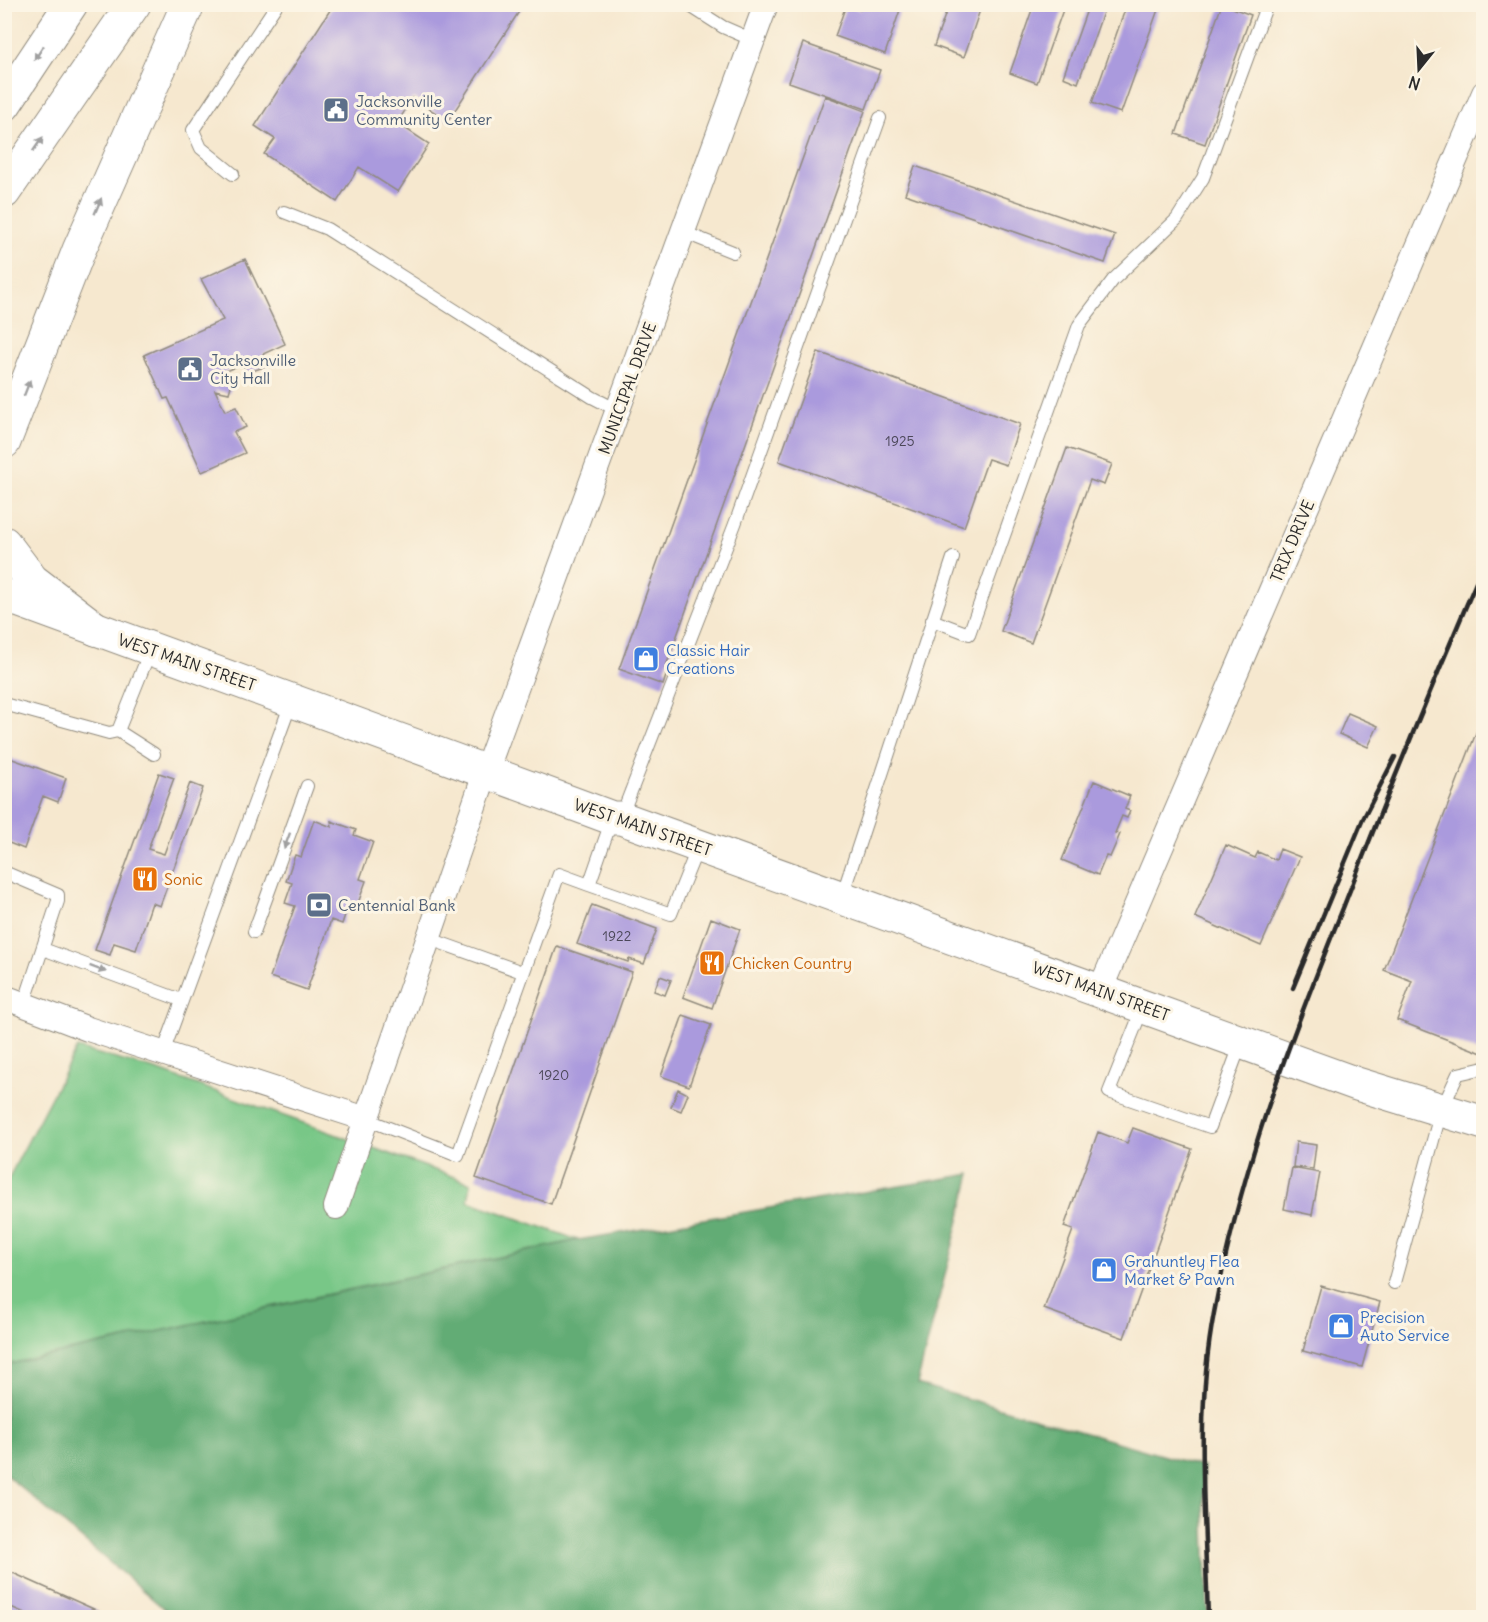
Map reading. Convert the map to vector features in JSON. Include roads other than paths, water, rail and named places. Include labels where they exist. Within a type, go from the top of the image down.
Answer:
[{"type":"main road","points":[[4,105],[71,4]]},
{"type":"main road","points":[[4,192],[134,4]]},
{"type":"main road","points":[[4,442],[79,250],[188,4]]},
{"type":"main road","points":[[4,543],[32,580],[96,629]]},
{"type":"main road","name":"WEST MAIN STREET","points":[[4,595],[150,651],[292,699],[486,771],[1283,1057],[1441,1111],[1484,1123]]},
{"type":"street","name":"MUNICIPAL DRIVE","points":[[336,1207],[486,771],[766,4]]},
{"type":"street","name":"TRIX DRIVE","points":[[1100,990],[1484,93]]},
{"type":"street","points":[[14,1001],[163,1053],[366,1119]]},
{"type":"lane","points":[[233,174],[201,148],[193,130],[277,4]]},
{"type":"lane","points":[[687,4],[723,27],[753,40]]},
{"type":"lane","points":[[932,620],[969,634],[1079,325],[1113,280],[1177,219],[1203,178],[1267,4]]},
{"type":"lane","points":[[589,885],[735,524],[880,118]]},
{"type":"lane","points":[[285,212],[327,229],[592,397],[619,411]]},
{"type":"lane","points":[[683,232],[734,252]]},
{"type":"lane","points":[[842,898],[953,558]]},
{"type":"lane","points":[[118,731],[150,651]]},
{"type":"lane","points":[[163,1053],[292,699]]},
{"type":"lane","points":[[4,704],[109,733],[118,731],[154,754]]},
{"type":"lane","points":[[254,932],[307,786]]},
{"type":"lane","points":[[366,1119],[458,1155],[559,874],[672,914],[699,846]]},
{"type":"lane","points":[[4,872],[58,895],[43,949],[14,1001]]},
{"type":"lane","points":[[427,938],[522,972]]},
{"type":"lane","points":[[43,949],[181,1000]]},
{"type":"lane","points":[[1143,1007],[1109,1092],[1210,1127],[1241,1042]]},
{"type":"lane","points":[[1394,1283],[1441,1111],[1458,1074],[1484,1068]]},
{"type":"railway","points":[[1208,1618],[1203,1465],[1205,1388],[1214,1313],[1238,1208],[1285,1057],[1394,778],[1484,564]]},
{"type":"railway","points":[[1293,988],[1363,819],[1395,757]]},
{"type":"place","name":"Jacksonville Community Center","points":[[336,110]]},
{"type":"place","name":"Jacksonville City Hall","points":[[190,369]]},
{"type":"place","name":"Classic Hair Creations","points":[[646,659]]},
{"type":"place","name":"Sonic","points":[[145,879]]},
{"type":"place","name":"Centennial Bank","points":[[319,905]]},
{"type":"place","name":"Chicken Country","points":[[712,963]]},
{"type":"place","name":"Grahuntley Flea Market & Pawn","points":[[1104,1270]]},
{"type":"place","name":"Precision Auto Service","points":[[1341,1326]]}]
